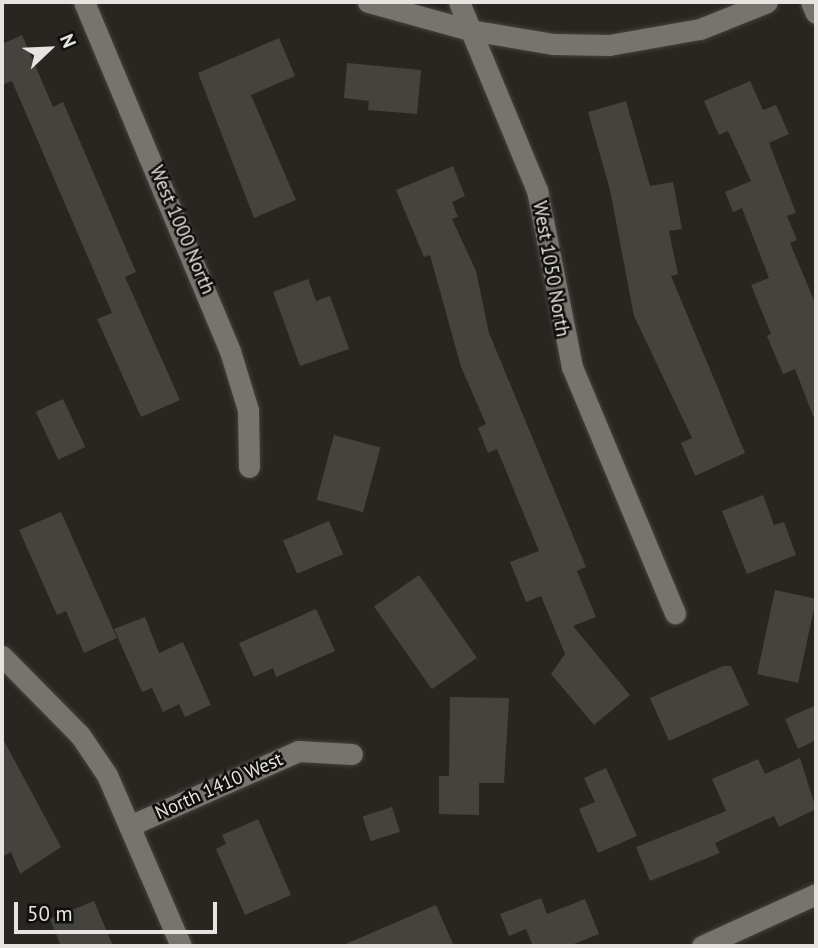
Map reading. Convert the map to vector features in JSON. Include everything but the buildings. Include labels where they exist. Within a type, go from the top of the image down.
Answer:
[{"type":"street","name":"West 1000 North","points":[[84,2],[230,351],[248,410],[249,467]]},
{"type":"street","points":[[368,2],[470,30],[554,44],[609,45],[700,29],[767,2]]},
{"type":"street","name":"West 1050 North","points":[[459,2],[537,190],[572,367],[675,613]]},
{"type":"street","points":[[811,2],[816,13]]},
{"type":"street","points":[[2,656],[80,735],[107,775],[181,946]]},
{"type":"street","name":"North 1410 West","points":[[129,827],[298,751],[352,754]]},
{"type":"street","points":[[702,946],[816,894]]}]
